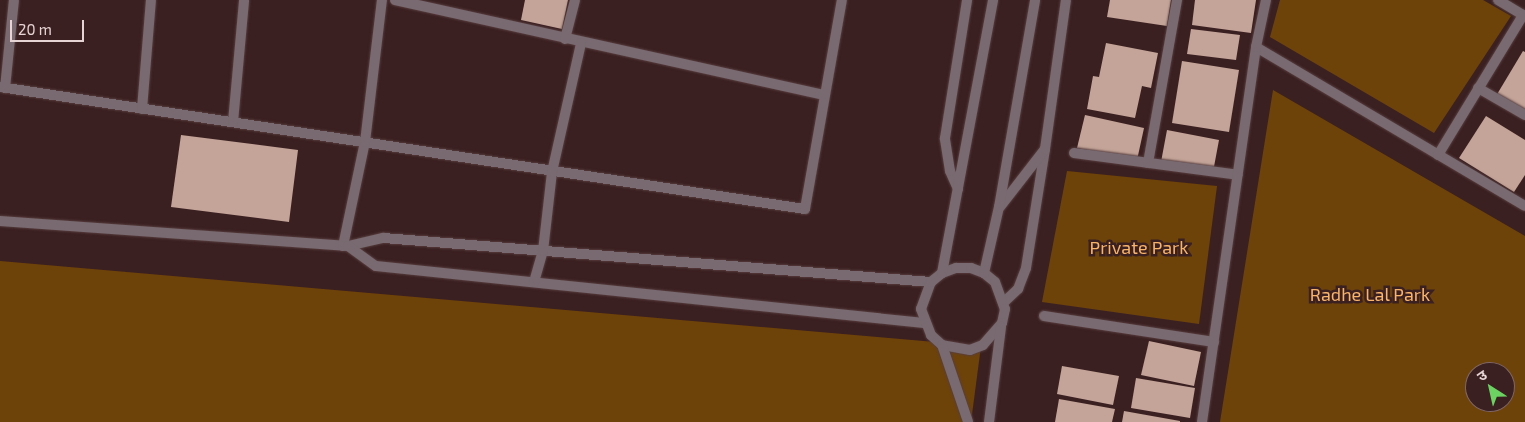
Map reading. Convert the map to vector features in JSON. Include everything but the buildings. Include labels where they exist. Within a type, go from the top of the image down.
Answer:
[{"type":"street","points":[[14,0],[2,87],[552,172],[805,208],[842,0]]},
{"type":"street","points":[[142,109],[151,0]]},
{"type":"street","points":[[233,122],[244,0]]},
{"type":"street","points":[[346,246],[365,142],[382,0]]},
{"type":"street","points":[[394,0],[580,43],[825,95]]},
{"type":"street","points":[[565,39],[575,0]]},
{"type":"street","points":[[958,189],[948,163],[944,138],[967,0]]},
{"type":"street","points":[[942,273],[993,0]]},
{"type":"street","points":[[984,273],[999,207],[1035,0]]},
{"type":"street","points":[[1003,303],[1018,289],[1026,268],[1066,0]]},
{"type":"street","points":[[1148,163],[1177,0]]},
{"type":"street","points":[[1202,422],[1256,47],[1266,0]]},
{"type":"street","points":[[1438,155],[1524,16],[1498,0]]},
{"type":"street","points":[[534,282],[543,251],[552,172],[580,43]]},
{"type":"street","points":[[1256,47],[1525,206]]},
{"type":"street","points":[[1478,88],[1525,115]]},
{"type":"street","points":[[999,207],[1045,149]]},
{"type":"street","points":[[1074,153],[1238,175]]},
{"type":"street","points":[[0,222],[346,246],[384,238],[931,282]]},
{"type":"street","points":[[346,246],[376,266],[924,323]]},
{"type":"street","points":[[968,422],[942,345],[924,323],[922,302],[931,282],[942,273],[956,268],[984,273],[995,282],[1003,303],[989,422]]},
{"type":"street","points":[[1044,316],[1214,342]]},
{"type":"street","points":[[942,345],[970,350],[983,345],[1002,323]]},
{"type":"green space","points":[[1280,0],[1483,0],[1511,16],[1434,133],[1270,37]]},
{"type":"green space","name":"Radhe Lal Park","points":[[1273,90],[1525,236],[1525,422],[1220,422]]},
{"type":"green space","name":"Private Park","points":[[1067,171],[1217,186],[1199,324],[1042,302]]},
{"type":"green space","points":[[0,261],[981,346],[971,422],[0,422]]}]
